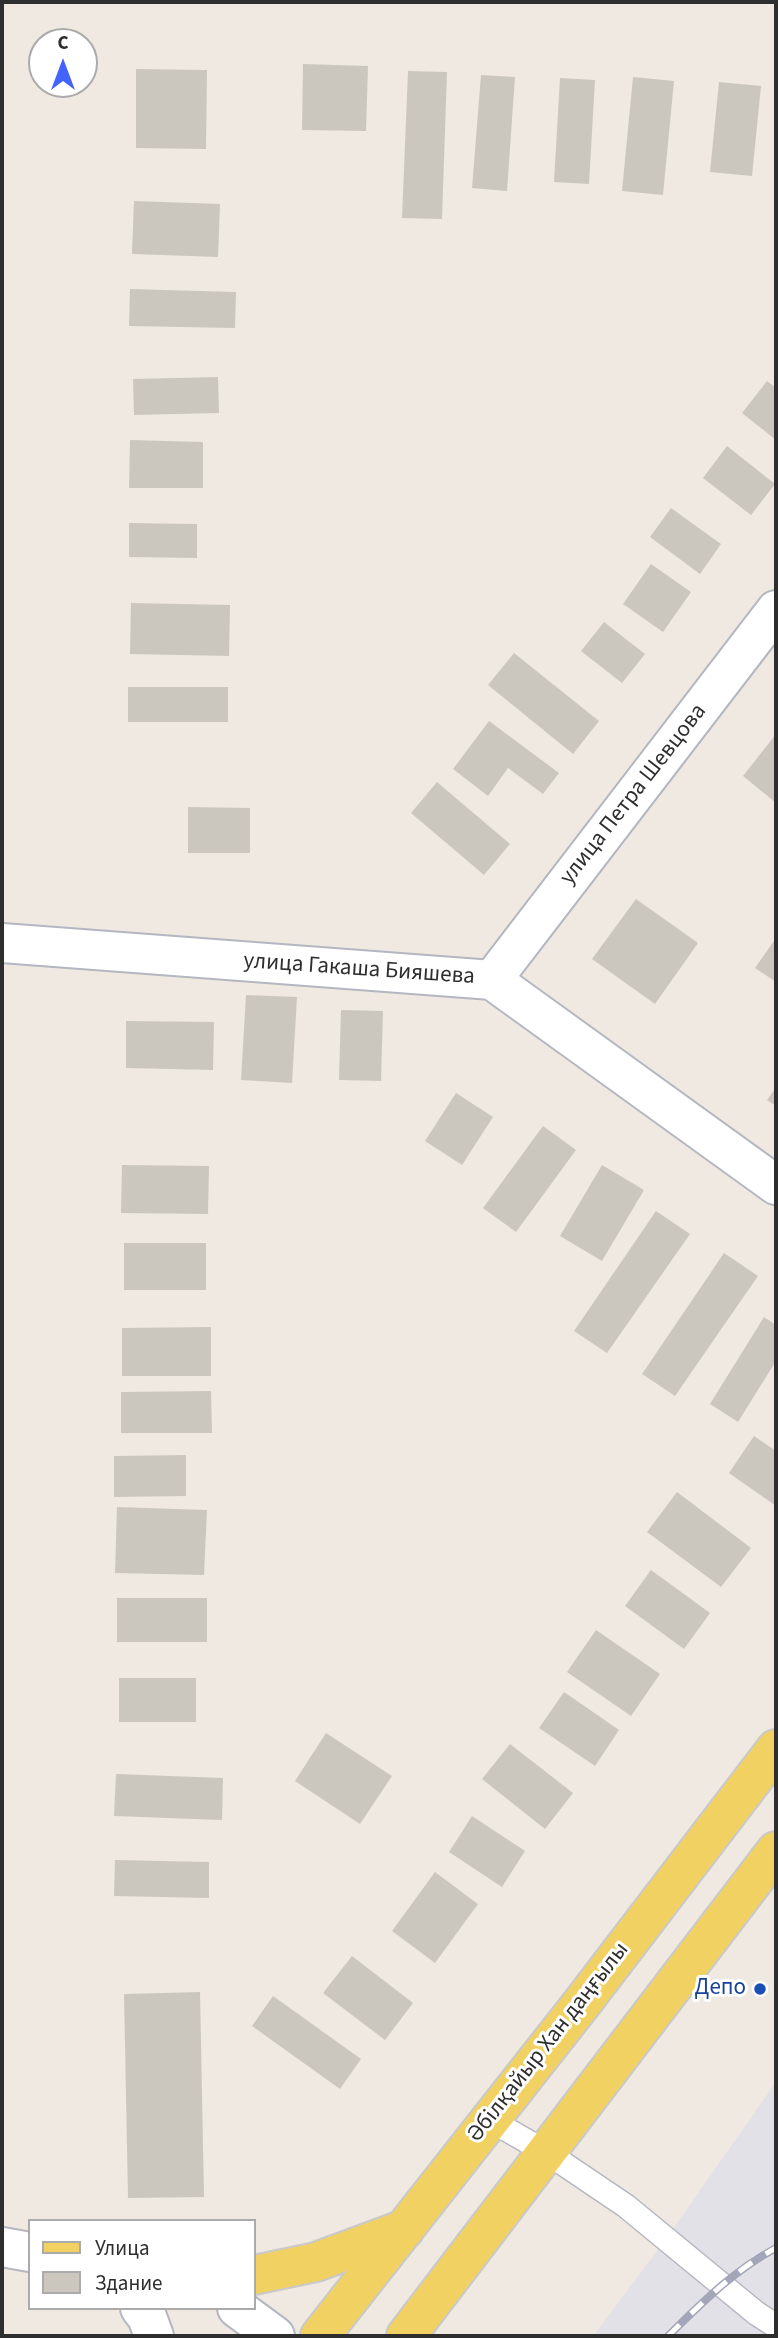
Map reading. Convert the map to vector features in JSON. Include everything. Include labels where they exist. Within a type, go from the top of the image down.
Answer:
[{"type":"main road","name":"Әбілқайыр Хан даңғылы","points":[[320,2336],[776,1749]]},
{"type":"main road","points":[[406,2336],[776,1851]]},
{"type":"main road","points":[[256,2275],[316,2262],[405,2229]]},
{"type":"street","name":"улица Петра Шевцова","points":[[492,980],[776,610]]},
{"type":"street","name":"улица Гакаша Бияшева","points":[[2,943],[492,980],[776,1185]]},
{"type":"street","points":[[2,2247],[28,2252]]},
{"type":"street","points":[[142,2310],[154,2336]]},
{"type":"street","points":[[240,2310],[275,2336]]},
{"type":"lane","points":[[490,2120],[546,2152],[626,2206],[756,2314],[776,2326]]},
{"type":"shaded area","points":[[776,2082],[776,2336],[593,2336],[666,2239]]},
{"type":"building","points":[[303,64],[368,66],[366,131],[302,130]]},
{"type":"building","points":[[136,69],[207,70],[206,149],[136,148]]},
{"type":"building","points":[[408,71],[447,72],[442,219],[402,218]]},
{"type":"building","points":[[481,75],[515,77],[507,191],[472,188]]},
{"type":"building","points":[[633,77],[674,81],[663,195],[622,191]]},
{"type":"building","points":[[560,78],[595,80],[589,184],[554,182]]},
{"type":"building","points":[[719,82],[761,86],[752,176],[710,172]]},
{"type":"building","points":[[134,201],[220,204],[218,257],[132,254]]},
{"type":"building","points":[[130,289],[236,292],[235,328],[129,326]]},
{"type":"building","points":[[218,377],[219,413],[134,415],[133,379]]},
{"type":"building","points":[[767,381],[776,388],[776,440],[742,413]]},
{"type":"building","points":[[130,440],[203,442],[203,488],[129,488]]},
{"type":"building","points":[[727,446],[775,484],[751,515],[703,478]]},
{"type":"building","points":[[671,508],[721,544],[700,574],[650,537]]},
{"type":"building","points":[[129,523],[197,524],[197,558],[129,557]]},
{"type":"building","points":[[651,564],[691,592],[663,632],[623,604]]},
{"type":"building","points":[[131,603],[230,605],[229,656],[130,654]]},
{"type":"building","points":[[604,622],[645,654],[622,683],[581,651]]},
{"type":"building","points":[[514,653],[599,721],[573,754],[488,685]]},
{"type":"building","points":[[128,687],[228,687],[228,722],[128,722]]},
{"type":"building","points":[[489,721],[559,773],[543,794],[508,768],[488,796],[453,769]]},
{"type":"building","points":[[776,734],[776,803],[743,776]]},
{"type":"building","points":[[437,782],[510,844],[484,875],[411,813]]},
{"type":"building","points":[[188,807],[250,808],[250,853],[188,853]]},
{"type":"building","points":[[636,899],[698,943],[655,1004],[592,959]]},
{"type":"building","points":[[776,938],[776,982],[755,968]]},
{"type":"building","points":[[246,995],[297,997],[292,1083],[241,1080]]},
{"type":"building","points":[[341,1010],[383,1011],[381,1081],[339,1080]]},
{"type":"building","points":[[126,1021],[214,1022],[213,1070],[126,1068]]},
{"type":"building","points":[[776,1087],[776,1106],[767,1100]]},
{"type":"building","points":[[456,1093],[493,1117],[462,1165],[425,1141]]},
{"type":"building","points":[[543,1126],[576,1150],[516,1232],[483,1208]]},
{"type":"building","points":[[122,1165],[209,1166],[208,1214],[121,1213]]},
{"type":"building","points":[[602,1165],[644,1190],[602,1261],[560,1236]]},
{"type":"building","points":[[656,1211],[690,1234],[607,1353],[574,1331]]},
{"type":"building","points":[[124,1243],[206,1243],[206,1290],[124,1290]]},
{"type":"building","points":[[724,1253],[758,1276],[675,1396],[642,1374]]},
{"type":"building","points":[[764,1317],[776,1325],[776,1361],[738,1422],[710,1404]]},
{"type":"building","points":[[211,1327],[211,1376],[122,1376],[122,1328]]},
{"type":"building","points":[[211,1391],[212,1433],[121,1433],[121,1392]]},
{"type":"building","points":[[754,1436],[776,1451],[776,1506],[729,1473]]},
{"type":"building","points":[[186,1455],[186,1496],[114,1497],[114,1456]]},
{"type":"building","points":[[677,1492],[751,1548],[721,1587],[647,1532]]},
{"type":"building","points":[[117,1507],[207,1510],[204,1575],[115,1573]]},
{"type":"building","points":[[651,1570],[710,1613],[684,1649],[625,1606]]},
{"type":"building","points":[[117,1598],[207,1598],[207,1642],[117,1642]]},
{"type":"building","points":[[596,1630],[660,1674],[631,1716],[567,1672]]},
{"type":"building","points":[[119,1678],[196,1678],[196,1722],[119,1722]]},
{"type":"building","points":[[564,1692],[619,1730],[595,1766],[539,1728]]},
{"type":"building","points":[[326,1733],[392,1776],[360,1824],[295,1781]]},
{"type":"building","points":[[510,1744],[573,1793],[545,1829],[482,1779]]},
{"type":"building","points":[[116,1774],[223,1778],[222,1820],[114,1816]]},
{"type":"building","points":[[472,1816],[525,1851],[502,1887],[449,1852]]},
{"type":"building","points":[[115,1860],[209,1862],[209,1898],[114,1896]]},
{"type":"building","points":[[435,1872],[478,1904],[435,1963],[392,1931]]},
{"type":"building","points":[[352,1956],[413,2003],[385,2040],[323,1993]]},
{"type":"building","points":[[200,1992],[204,2197],[128,2198],[124,1994]]},
{"type":"building","points":[[273,1996],[361,2059],[340,2089],[252,2026]]},
{"type":"railway","points":[[668,2336],[732,2277],[776,2248]]},
{"type":"place","name":"Депо","points":[[760,1989]]}]
